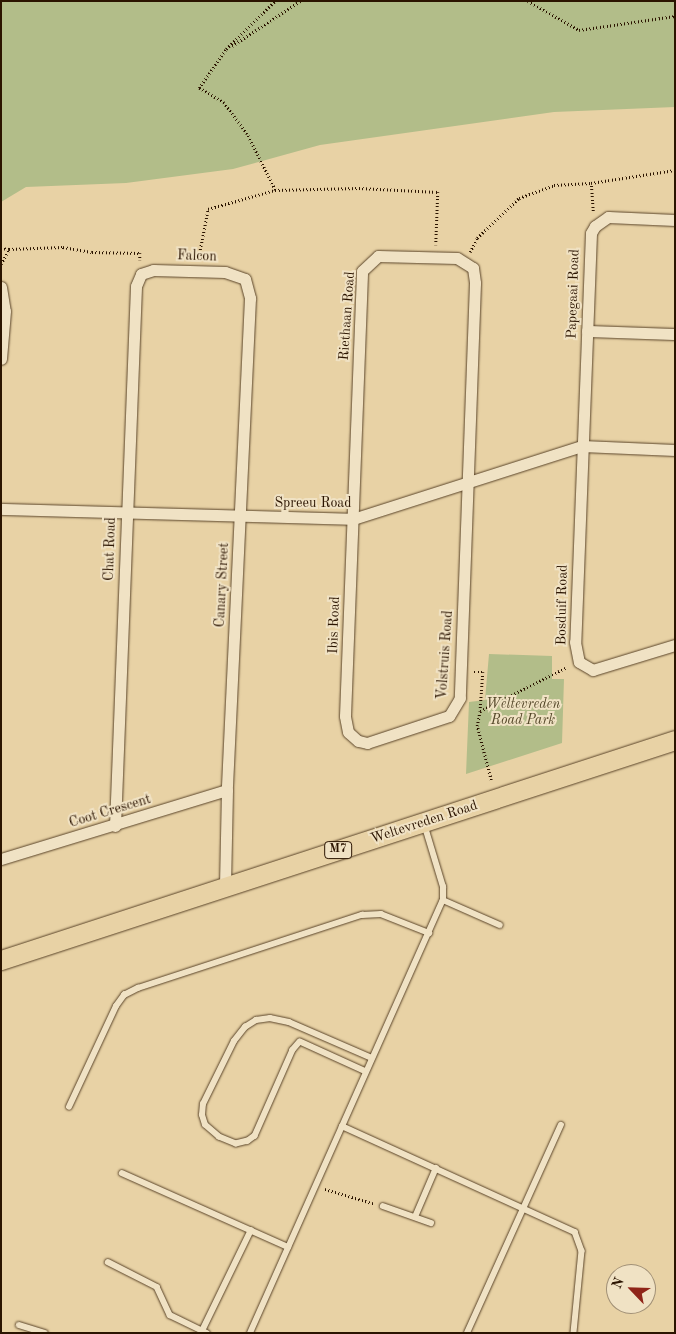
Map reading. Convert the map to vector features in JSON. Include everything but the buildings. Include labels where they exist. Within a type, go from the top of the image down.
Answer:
[{"type":"main road","name":"Weltevreden Road","points":[[1,960],[675,740]]},
{"type":"street","name":"Papegaai Road","points":[[582,446],[590,244],[595,226],[608,218],[675,220]]},
{"type":"street","name":"Riethaan Road","points":[[353,519],[362,271],[378,256],[436,258],[466,262]]},
{"type":"street","points":[[466,262],[473,268],[475,283],[468,484]]},
{"type":"street","name":"Falcon","points":[[141,274],[153,270],[196,271],[238,275],[248,286]]},
{"type":"street","name":"Chat Road","points":[[115,826],[136,286],[141,274]]},
{"type":"street","name":"Canary Street","points":[[225,886],[227,790],[240,518],[248,286]]},
{"type":"street","points":[[1,287],[5,311],[1,359]]},
{"type":"street","points":[[587,330],[675,334]]},
{"type":"street","name":"Spreeu Road","points":[[1,509],[240,518],[353,519],[468,484],[582,446],[675,450]]},
{"type":"street","name":"Bosduif Road","points":[[582,446],[575,642],[579,662],[593,670],[601,669],[675,645]]},
{"type":"street","name":"Volstruis Road","points":[[348,732],[358,741],[367,743],[449,716],[458,704],[468,484]]},
{"type":"street","name":"Ibis Road","points":[[348,732],[345,716],[353,519]]},
{"type":"street","name":"Coot Crescent","points":[[1,859],[115,826],[227,790]]},
{"type":"lane","points":[[250,1333],[443,900],[444,887],[424,822]]},
{"type":"lane","points":[[443,900],[500,925]]},
{"type":"lane","points":[[69,1107],[116,1006],[124,995],[138,988],[362,915],[381,914],[401,919],[429,933]]},
{"type":"lane","points":[[366,1072],[300,1042],[293,1050],[255,1136],[248,1141],[236,1144],[219,1137],[205,1125],[202,1115],[203,1104],[234,1042],[245,1026],[256,1020],[270,1018],[289,1022],[372,1058]]},
{"type":"lane","points":[[467,1333],[561,1125]]},
{"type":"lane","points":[[342,1126],[575,1232],[579,1238],[582,1251],[574,1333]]},
{"type":"lane","points":[[415,1217],[436,1168]]},
{"type":"lane","points":[[122,1173],[288,1247]]},
{"type":"lane","points":[[383,1206],[431,1223]]},
{"type":"lane","points":[[108,1262],[157,1287],[170,1315],[203,1332],[251,1230]]},
{"type":"lane","points":[[18,1324],[45,1333]]},
{"type":"path","points":[[275,1],[226,49],[199,88],[224,102],[247,134],[275,190]]},
{"type":"path","points":[[226,49],[300,1]]},
{"type":"path","points":[[528,1],[579,30],[675,16]]},
{"type":"path","points":[[466,262],[477,238],[519,198],[554,185],[591,182],[675,170]]},
{"type":"path","points":[[591,182],[594,216]]},
{"type":"path","points":[[196,271],[208,209],[275,190],[359,188],[438,192],[436,258]]},
{"type":"path","points":[[1,248],[63,247],[92,252],[140,253],[141,274]]},
{"type":"path","points":[[1,264],[9,249]]},
{"type":"path","points":[[480,711],[570,666]]},
{"type":"path","points":[[468,672],[483,672],[477,726],[491,780]]},
{"type":"path","points":[[315,1186],[383,1206]]},
{"type":"green space","points":[[1,1],[675,1],[675,107],[554,112],[320,145],[233,169],[126,183],[26,187],[1,202]]},
{"type":"green space","name":"Weltevreden Road Park","points":[[489,654],[552,656],[552,679],[564,679],[562,743],[466,774],[469,702],[485,700]]}]
